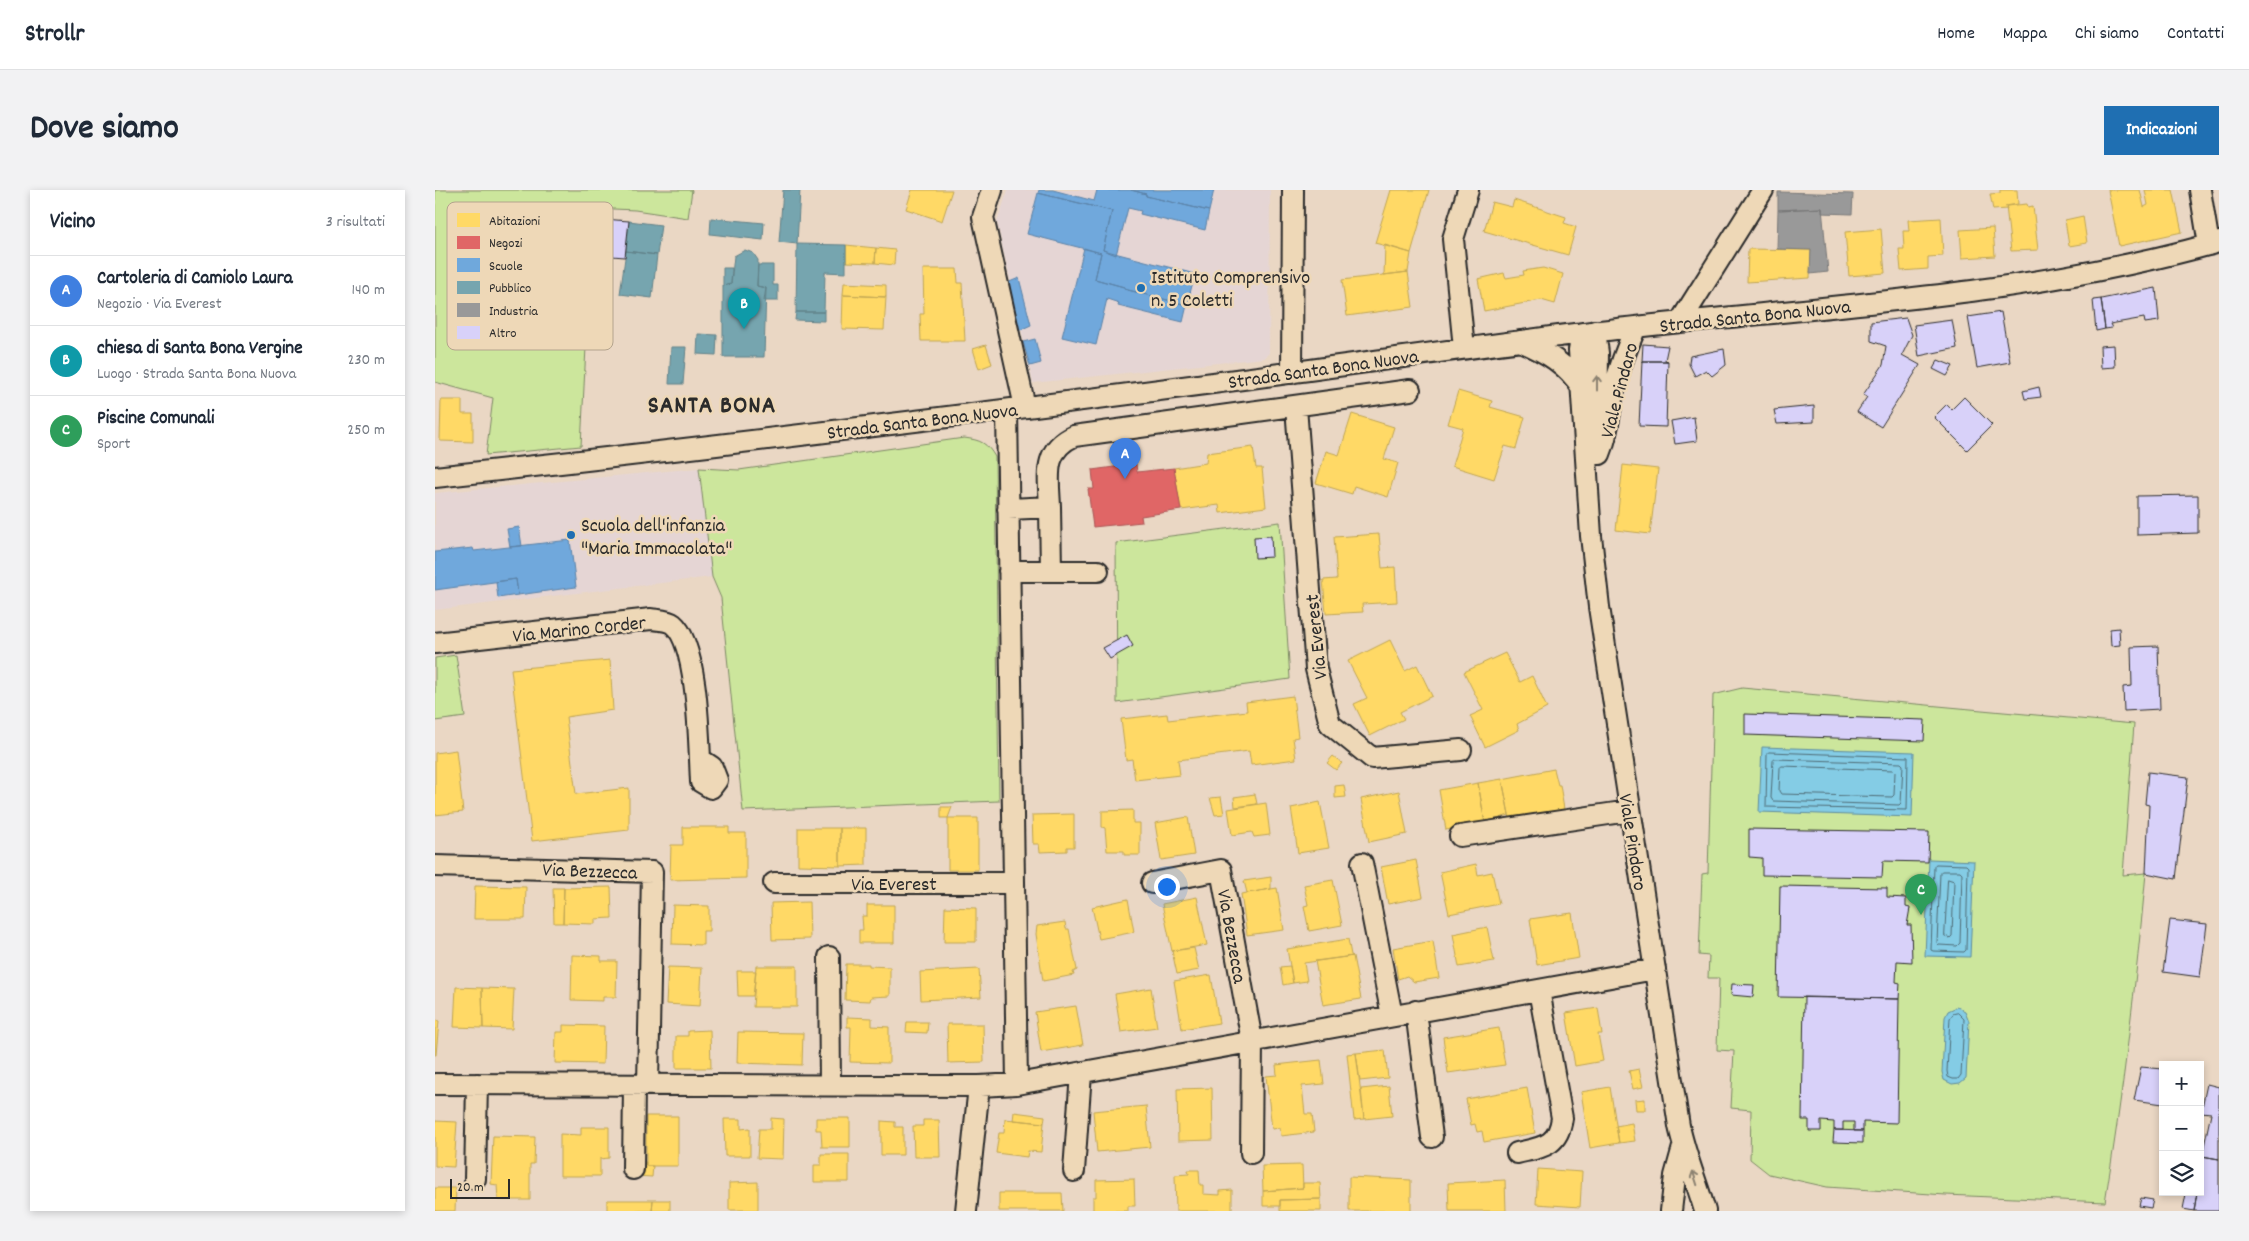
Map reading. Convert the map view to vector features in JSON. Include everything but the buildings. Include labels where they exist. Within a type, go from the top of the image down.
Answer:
[{"type":"street","points":[[992,190],[983,216],[1016,408],[1008,509],[1017,1084]]},
{"type":"street","points":[[1292,373],[1293,190]]},
{"type":"street","points":[[1464,348],[1453,239],[1468,190]]},
{"type":"street","points":[[1680,322],[1763,190]]},
{"type":"street","name":"Strada Santa Bona Nuova","points":[[435,477],[726,445],[1292,373],[1589,332],[1981,290],[2137,262],[2214,244],[2200,190]]},
{"type":"street","name":"Viale Pindaro","points":[[1591,536],[1601,454],[1614,390],[1624,353],[1636,327]]},
{"type":"street","name":"Viale Pindaro","points":[[1589,332],[1598,353],[1597,432],[1601,454]]},
{"type":"street","name":"Viale Pindaro","points":[[1589,332],[1579,350],[1591,536],[1599,607],[1629,811],[1683,1147],[1695,1176],[1704,1211]]},
{"type":"street","name":"Viale Pindaro","points":[[1520,341],[1556,359],[1573,374],[1582,388]]},
{"type":"street","points":[[1051,571],[1049,466],[1054,451],[1064,441],[1074,436],[1410,390]]},
{"type":"street","name":"Via Everest","points":[[1296,406],[1316,669],[1330,724],[1372,758],[1461,750]]},
{"type":"street","points":[[1008,509],[1050,508]]},
{"type":"street","points":[[1009,571],[1098,571]]},
{"type":"street","name":"Via Marino Corder","points":[[435,643],[651,619],[672,623],[681,633],[693,674],[700,759]]},
{"type":"street","points":[[1460,836],[1629,811]]},
{"type":"street","points":[[1362,863],[1392,1016]]},
{"type":"street","name":"Via Bezzecca","points":[[435,866],[652,872],[641,1085],[633,1169]]},
{"type":"street","name":"Via Bezzecca","points":[[1152,883],[1221,870],[1252,1041],[1251,1153]]},
{"type":"street","name":"Via Everest","points":[[774,883],[1014,883]]},
{"type":"street","points":[[829,957],[830,1085]]},
{"type":"street","points":[[435,1084],[979,1086],[1017,1084],[1655,969]]},
{"type":"street","points":[[1517,1153],[1548,1146],[1560,1130],[1562,1118],[1539,990]]},
{"type":"street","points":[[1416,1011],[1432,1137]]},
{"type":"street","points":[[1074,1171],[1081,1073]]},
{"type":"street","points":[[475,1179],[477,1084]]},
{"type":"street","points":[[965,1211],[979,1086]]},
{"type":"street","name":"Viale Pindaro","points":[[1671,1211],[1675,1176],[1683,1147]]},
{"type":"street","points":[[1675,1211],[1694,1208],[1704,1211]]},
{"type":"shaded area","name":"Istituto Comprensivo n. 5 Coletti","points":[[1008,190],[1270,190],[1269,353],[1264,358],[1033,383],[997,222]]},
{"type":"shaded area","name":"Scuola dell'infanzia \"Maria Immacolata\"","points":[[699,468],[712,577],[435,610],[435,493]]},
{"type":"green space","points":[[435,190],[692,190],[688,218],[635,210],[613,209],[613,202],[447,202],[447,350],[586,350],[581,446],[486,455],[493,398],[435,382]]},
{"type":"green space","points":[[964,438],[983,443],[995,457],[999,801],[743,811],[721,598],[712,577],[699,468],[739,470]]},
{"type":"green space","points":[[1280,522],[1290,679],[1117,703],[1116,543]]},
{"type":"green space","points":[[456,655],[465,717],[435,721],[435,658]]},
{"type":"green space","points":[[1742,688],[2134,724],[2123,875],[2146,873],[2129,1038],[2105,1202],[1946,1195],[1827,1187],[1769,1174],[1750,1159],[1751,1110],[1731,1108],[1734,1051],[1717,1050],[1719,978],[1708,978],[1709,956],[1699,955],[1702,874],[1708,873],[1713,695]]},
{"type":"water","points":[[1762,747],[1914,752],[1912,817],[1759,812]]},
{"type":"water","points":[[1929,859],[1974,861],[1970,957],[1925,956]]},
{"type":"water","points":[[1957,1007],[1965,1011],[1969,1021],[1966,1078],[1960,1083],[1952,1084],[1944,1080],[1942,1072],[1945,1017],[1948,1011]]},
{"type":"place","name":"Istituto Comprensivo n. 5 Coletti","points":[[1141,288]]},
{"type":"place","name":"chiesa di Santa Bona Vergine","points":[[744,329]]},
{"type":"place","name":"Cartoleria di Camiolo Laura","points":[[1125,479]]},
{"type":"place","name":"Scuola dell'infanzia \"Maria Immacolata\"","points":[[571,535]]},
{"type":"place","name":"Piscine Comunali","points":[[1921,915]]},
{"type":"district","name":"SANTA BONA","points":[[712,403]]}]
